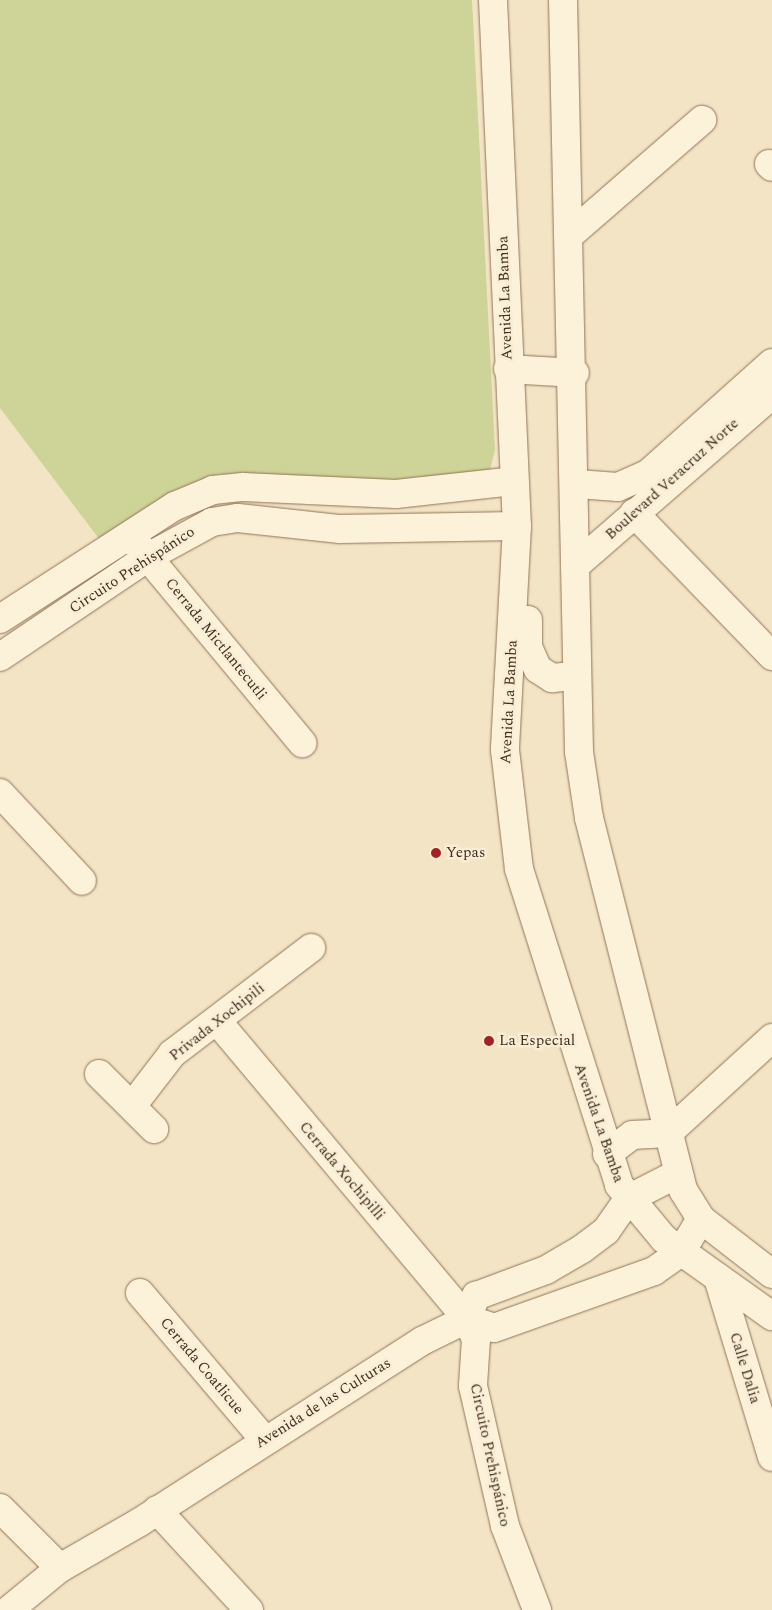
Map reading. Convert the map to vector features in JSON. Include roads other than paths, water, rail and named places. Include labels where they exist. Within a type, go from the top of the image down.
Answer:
[{"type":"street","name":"Avenida La Bamba","points":[[493,0],[513,481],[517,526],[505,750],[509,809],[519,869],[607,1154],[628,1199],[681,1252],[772,1316]]},
{"type":"street","points":[[563,0],[577,484],[575,566],[579,752],[589,818],[677,1174],[702,1220],[772,1274]]},
{"type":"street","points":[[571,234],[702,120]]},
{"type":"street","name":"Boulevard Veracruz Norte","points":[[577,484],[612,488],[649,473],[772,363]]},
{"type":"street","points":[[508,369],[574,373]]},
{"type":"street","name":"Boulevard Veracruz Norte","points":[[575,566],[634,513],[772,396]]},
{"type":"street","name":"Circuito Prehispánico","points":[[0,619],[188,499],[220,489],[396,494],[513,481]]},
{"type":"street","points":[[393,528],[396,494]]},
{"type":"street","points":[[634,513],[772,656]]},
{"type":"street","name":"Circuito Prehispánico","points":[[0,658],[148,557],[203,525],[226,519],[324,529],[517,526]]},
{"type":"street","points":[[517,526],[525,540],[528,647],[533,661],[552,678],[577,676]]},
{"type":"street","name":"Cerrada Mictlantecutli","points":[[130,535],[302,743]]},
{"type":"street","points":[[0,793],[82,881]]},
{"type":"street","name":"Privada Xochipili","points":[[132,1106],[172,1054],[218,1022],[311,948]]},
{"type":"street","name":"Cerrada Xochipilli","points":[[218,1022],[467,1319]]},
{"type":"street","points":[[607,1154],[632,1135],[668,1132],[772,1038]]},
{"type":"street","points":[[99,1074],[154,1128]]},
{"type":"street","points":[[677,1174],[628,1199],[606,1231],[582,1249],[546,1270],[476,1296],[467,1319],[494,1328],[644,1275],[681,1252],[702,1220]]},
{"type":"street","name":"Calle Dalia","points":[[718,1278],[772,1457]]},
{"type":"street","name":"Cerrada Coatlicue","points":[[140,1293],[264,1439]]},
{"type":"street","name":"Circuito Prehispánico","points":[[467,1319],[476,1339],[473,1386],[505,1526],[537,1610]]},
{"type":"street","name":"Avenida de las Culturas","points":[[9,1610],[60,1568],[157,1510],[264,1439],[422,1341],[467,1319]]},
{"type":"street","points":[[0,1508],[60,1568]]},
{"type":"street","points":[[157,1510],[249,1610]]},
{"type":"place","name":"Yepas","points":[[436,853]]},
{"type":"place","name":"La Especial","points":[[489,1041]]}]
